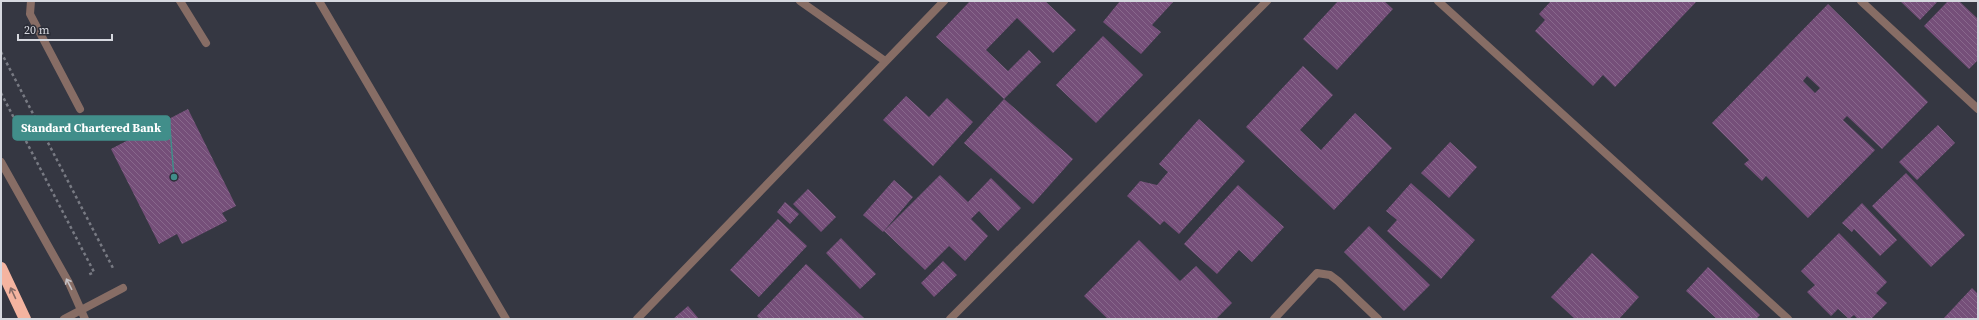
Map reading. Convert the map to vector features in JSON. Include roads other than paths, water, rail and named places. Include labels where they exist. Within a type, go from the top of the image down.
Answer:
[{"type":"highway","points":[[1,268],[25,319]]},
{"type":"street","points":[[31,1],[30,14],[80,109]]},
{"type":"street","points":[[180,1],[206,43]]},
{"type":"street","points":[[319,1],[506,319]]},
{"type":"street","points":[[800,1],[885,61]]},
{"type":"street","points":[[637,319],[944,1]]},
{"type":"street","points":[[950,319],[1268,1]]},
{"type":"street","points":[[1438,1],[1788,319]]},
{"type":"street","points":[[1861,1],[1978,109]]},
{"type":"street","points":[[1,162],[69,283],[85,319]]},
{"type":"street","points":[[1274,319],[1317,273],[1330,275],[1338,281],[1378,319]]},
{"type":"street","points":[[64,319],[123,288]]},
{"type":"place","name":"Standard Chartered Bank","points":[[174,177]]}]
